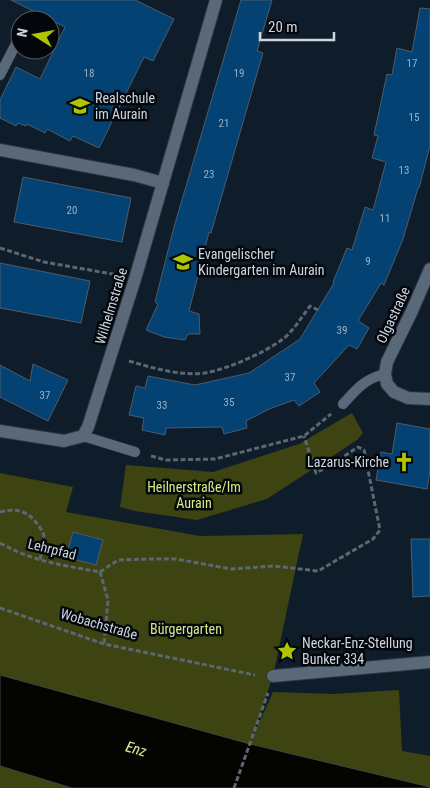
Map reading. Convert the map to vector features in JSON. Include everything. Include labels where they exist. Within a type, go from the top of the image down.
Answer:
[{"type":"street","name":"Wilhelmstraße","points":[[83,436],[97,402],[135,279],[216,0]]},
{"type":"street","points":[[0,150],[134,175],[163,183]]},
{"type":"street","name":"Olgastraße","points":[[385,374],[387,362],[430,269]]},
{"type":"street","points":[[385,374],[387,384],[394,392],[408,398],[430,399]]},
{"type":"street","points":[[0,431],[64,441],[83,436]]},
{"type":"street","points":[[273,676],[430,662]]},
{"type":"lane","points":[[0,75],[10,56]]},
{"type":"lane","points":[[343,404],[361,384],[372,377],[385,374]]},
{"type":"lane","points":[[83,436],[135,452]]},
{"type":"path","points":[[0,248],[44,262],[135,279]]},
{"type":"path","points":[[111,356],[158,370],[182,373],[205,372],[230,365],[257,354],[283,339],[310,306],[318,310]]},
{"type":"path","points":[[135,452],[166,460],[215,459],[304,436],[343,404]]},
{"type":"path","points":[[104,644],[108,600],[100,572],[118,560],[176,559],[231,569],[274,566],[318,572],[373,539],[380,530],[364,450],[358,447],[316,473],[304,436]]},
{"type":"path","points":[[0,512],[12,509],[24,512],[32,517],[44,535],[40,561]]},
{"type":"path","name":"Lehrpfad","points":[[0,542],[40,561],[100,572]]},
{"type":"path","name":"Wobachstraße","points":[[0,608],[104,644],[249,674],[273,676]]},
{"type":"path","points":[[234,788],[266,699]]},
{"type":"green space","name":"Heilnerstraße/Im Aurain","points":[[352,413],[363,433],[357,440],[267,499],[197,520],[120,507],[126,465],[213,472],[299,444]]},
{"type":"green space","name":"Bürgergarten","points":[[0,473],[73,487],[66,512],[200,536],[303,534],[273,676],[251,741],[273,692],[332,694],[399,690],[402,751],[430,756],[430,787],[250,745],[0,675]]},
{"type":"green space","points":[[0,766],[72,788],[0,788]]},
{"type":"water","name":"Enz","points":[[0,675],[250,744],[430,788],[72,788],[0,766]]},
{"type":"building","points":[[11,0],[135,0],[174,19],[153,61],[144,57],[99,148],[73,136],[70,141],[47,129],[45,133],[27,124],[26,126],[18,123],[16,126],[0,118],[0,100],[16,67],[40,79],[49,60],[60,60],[60,37],[65,27],[60,24],[60,10],[31,10]]},
{"type":"building","points":[[241,0],[272,0],[257,51],[263,53],[211,233],[209,232],[189,311],[199,314],[200,334],[188,334],[185,340],[164,337],[146,330],[158,304],[155,302],[174,227]]},
{"type":"building","points":[[420,8],[430,9],[430,146],[403,239],[384,285],[381,283],[358,321],[369,328],[357,349],[349,345],[314,383],[320,392],[299,406],[294,400],[269,409],[246,421],[247,428],[224,434],[222,427],[166,428],[165,435],[142,430],[144,418],[129,415],[136,386],[145,388],[148,376],[195,385],[249,373],[300,339],[334,283],[347,248],[352,250],[365,207],[373,210],[386,162],[372,158],[378,136],[374,135],[387,74],[392,75],[397,48],[412,52]]},
{"type":"building","points":[[23,177],[131,198],[122,242],[14,222]]},
{"type":"building","points":[[0,263],[90,281],[81,323],[0,308]]},
{"type":"building","points":[[33,364],[68,380],[48,421],[0,397],[0,365],[30,381]]},
{"type":"building","name":"Lazarus-Kirche","points":[[397,423],[430,429],[430,471],[427,489],[376,480],[381,452],[392,454]]},
{"type":"building","points":[[73,532],[103,540],[96,565],[66,557]]},
{"type":"building","points":[[411,539],[430,539],[430,596],[413,597]]},
{"type":"place","name":"Realschule im Aurain","points":[[80,106]]},
{"type":"place","name":"Evangelischer Kindergarten im Aurain","points":[[183,262]]},
{"type":"place","name":"Lazarus-Kirche","points":[[404,462]]},
{"type":"place","name":"Neckar-Enz-Stellung Bunker 334","points":[[287,651]]}]
